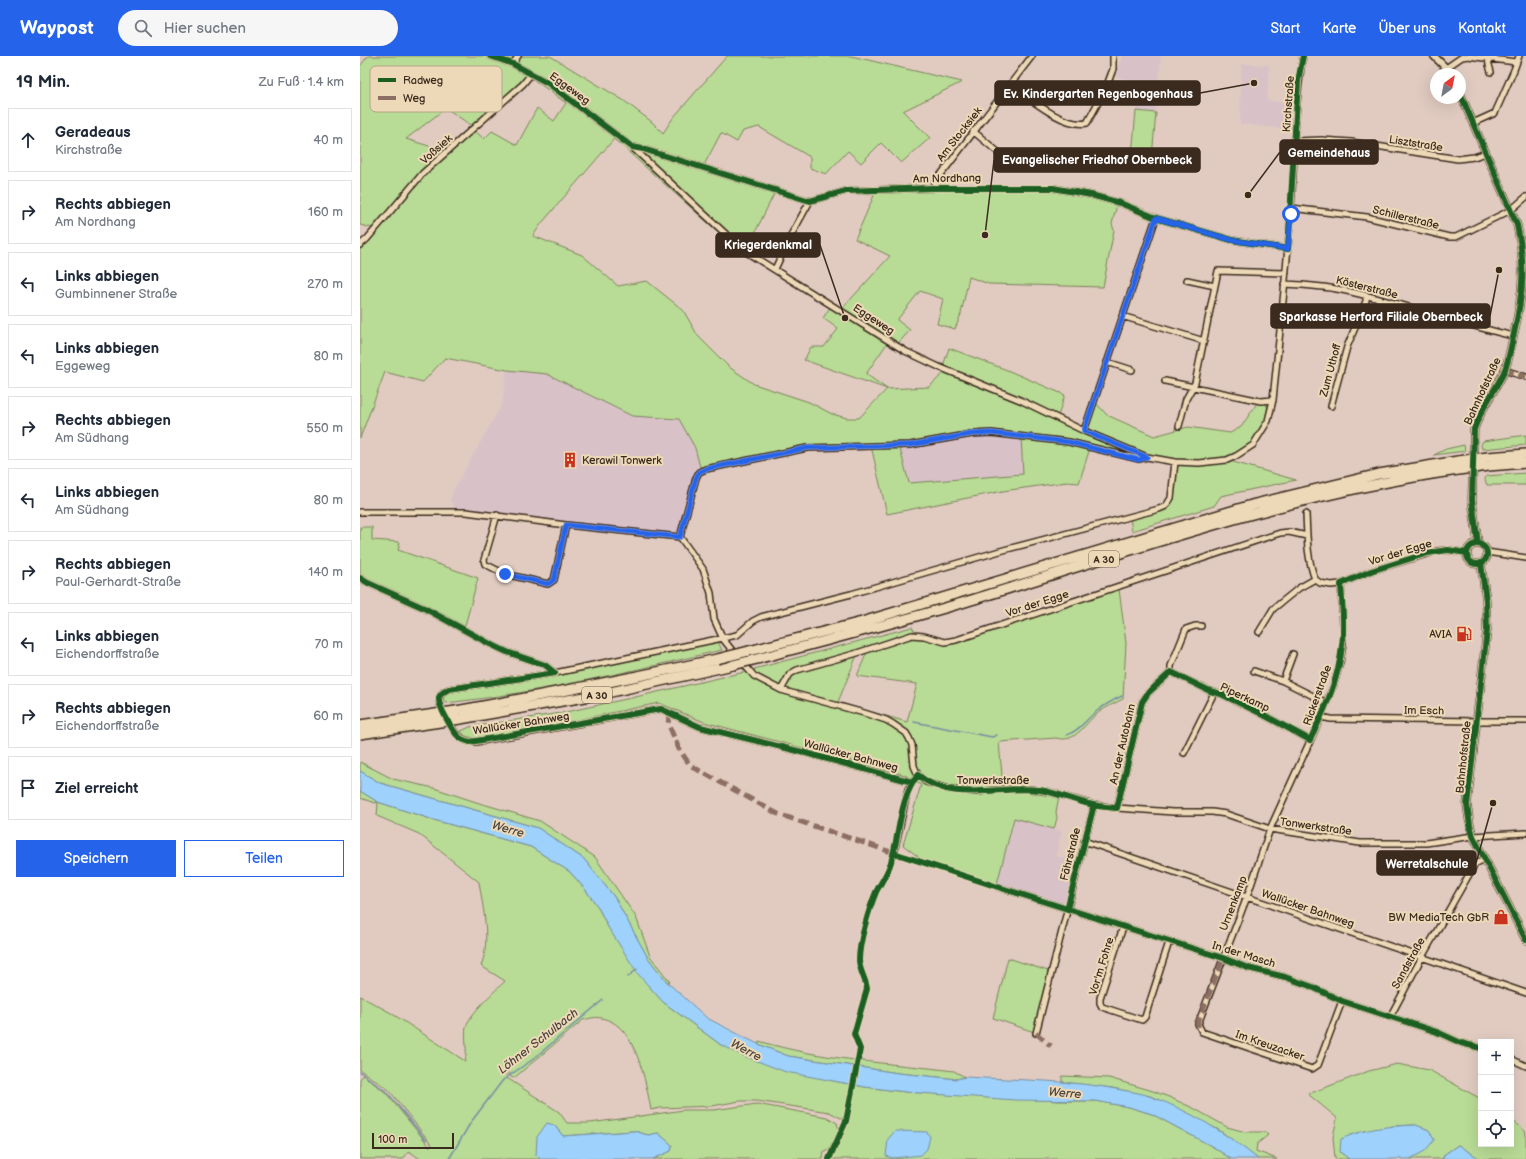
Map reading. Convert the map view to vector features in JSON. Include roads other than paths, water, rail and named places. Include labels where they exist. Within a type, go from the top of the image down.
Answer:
[{"type":"highway","name":"A 30","points":[[360,734],[460,719],[602,694],[733,665],[751,656],[1255,504],[1379,474],[1488,462],[1526,454]]},
{"type":"highway","name":"A 30","points":[[1488,462],[1526,463]]},
{"type":"highway","name":"A 30","points":[[360,725],[456,711],[551,694],[717,659],[751,656]]},
{"type":"street","name":"Eggeweg","points":[[490,56],[513,64],[548,83],[632,147],[743,250],[905,351],[939,367],[1020,400],[1084,431],[1147,457],[1175,462],[1199,463],[1227,460],[1236,456],[1253,444],[1268,421],[1273,400]]},
{"type":"street","points":[[513,64],[518,56]]},
{"type":"street","name":"Am Stocksiek","points":[[933,188],[936,181],[1032,56]]},
{"type":"street","points":[[1011,85],[1054,116],[1082,124],[1087,123],[1106,88],[1113,69],[1113,56]]},
{"type":"street","name":"Kirchstraße","points":[[1273,400],[1288,249],[1298,81],[1303,56]]},
{"type":"street","points":[[1473,123],[1495,113],[1514,70],[1518,56]]},
{"type":"street","points":[[1437,57],[1446,68],[1462,57],[1488,58],[1516,62]]},
{"type":"street","points":[[1488,58],[1491,72]]},
{"type":"street","name":"Voßsiek","points":[[502,103],[523,84],[531,74]]},
{"type":"street","name":"Bahnhofstraße","points":[[1465,104],[1511,210],[1523,247],[1525,276],[1508,360],[1474,429],[1472,500],[1478,543]]},
{"type":"street","name":"Voßsiek","points":[[360,245],[367,239],[423,173],[492,112]]},
{"type":"street","points":[[973,132],[1012,164]]},
{"type":"street","name":"Lisztstraße","points":[[1295,141],[1321,140],[1351,142],[1458,159],[1474,157],[1486,153]]},
{"type":"street","points":[[632,147],[643,149],[810,201],[774,269]]},
{"type":"street","name":"Am Nordhang","points":[[810,201],[846,191],[933,188],[1053,188],[1091,195],[1116,202],[1156,218],[1232,240],[1288,249]]},
{"type":"street","name":"Schillerstraße","points":[[1291,208],[1367,217],[1449,238],[1511,210],[1526,197]]},
{"type":"street","points":[[1084,431],[1156,218]]},
{"type":"street","points":[[1179,426],[1186,399],[1195,384],[1218,271],[1286,273]]},
{"type":"street","points":[[1187,280],[1215,286]]},
{"type":"street","name":"Kösterstraße","points":[[1284,284],[1324,287],[1366,296],[1476,327],[1514,336]]},
{"type":"street","name":"Zum Uthoff","points":[[1331,406],[1347,347],[1366,301],[1366,296]]},
{"type":"street","points":[[1122,316],[1204,341]]},
{"type":"street","points":[[1107,362],[1132,370]]},
{"type":"street","points":[[1504,370],[1526,377]]},
{"type":"street","points":[[1165,381],[1261,401],[1273,400]]},
{"type":"street","points":[[680,537],[699,472],[706,469],[807,448],[910,445],[972,434],[991,433],[1069,442],[1139,460],[1147,457]]},
{"type":"street","points":[[724,639],[737,635],[753,621],[761,617],[851,594],[1000,551],[1159,509],[1166,506],[1171,498],[1175,462]]},
{"type":"street","points":[[360,512],[466,512],[566,525],[680,537],[703,569],[711,593],[714,620],[724,639],[754,676],[780,690],[864,713],[893,724],[906,733],[912,745],[914,766],[918,775],[908,789],[894,853]]},
{"type":"street","points":[[1259,632],[1272,609],[1299,588],[1314,579],[1307,536],[1306,514]]},
{"type":"street","points":[[497,515],[484,560],[485,564],[505,574],[548,584],[554,580],[566,525]]},
{"type":"street","name":"Vor der Egge","points":[[780,690],[790,674],[797,670],[854,654],[912,635],[924,636],[945,642],[956,640],[1280,533],[1289,532],[1307,536]]},
{"type":"street","points":[[1478,543],[1485,547],[1487,552],[1486,559],[1481,563],[1474,564],[1469,560],[1467,553],[1471,545],[1478,543]]},
{"type":"street","name":"Vor der Egge","points":[[1314,579],[1320,583],[1331,585],[1341,584],[1370,571],[1428,553],[1448,550],[1467,553]]},
{"type":"street","points":[[1487,552],[1526,558]]},
{"type":"street","name":"Bahnhofstraße","points":[[1481,563],[1486,600],[1487,630],[1468,805],[1470,825],[1473,836],[1484,859],[1526,940]]},
{"type":"street","points":[[360,578],[424,608],[507,652],[545,665],[555,673]]},
{"type":"street","name":"Rickerstraße","points":[[1270,830],[1321,717],[1338,674],[1343,626],[1341,584]]},
{"type":"street","points":[[1172,672],[1171,666],[1186,629],[1201,626]]},
{"type":"street","name":"Wallücker Bahnweg","points":[[724,639],[555,673],[449,689],[443,691],[439,698],[439,704],[454,733],[470,742],[661,709],[700,727],[802,752],[912,782]]},
{"type":"street","points":[[1283,681],[1293,654]]},
{"type":"street","points":[[1254,671],[1283,681],[1327,703]]},
{"type":"street","name":"Piperkamp","points":[[1172,672],[1214,693],[1221,694],[1260,713],[1310,740]]},
{"type":"street","name":"An der Autobahn","points":[[1117,808],[1142,702],[1148,693],[1172,672]]},
{"type":"street","name":"Piperkamp","points":[[1184,753],[1214,693]]},
{"type":"street","name":"Im Esch","points":[[1321,717],[1331,719],[1526,721]]},
{"type":"street","name":"Tonwerkstraße","points":[[918,775],[926,782],[948,789],[976,792],[1004,789],[1030,789],[1050,792],[1094,805],[1117,808],[1173,812],[1212,812],[1226,814],[1270,830],[1360,843],[1426,843],[1473,836],[1526,833]]},
{"type":"street","name":"Fährstraße","points":[[1036,1033],[1094,805]]},
{"type":"street","name":"Urnenkamp","points":[[1198,1027],[1198,1022],[1247,897],[1270,830]]},
{"type":"street","name":"Wallücker Bahnweg","points":[[1084,841],[1526,993]]},
{"type":"street","name":"Sandstraße","points":[[1390,1017],[1475,864],[1484,859]]},
{"type":"street","name":"In der Masch","points":[[998,888],[1124,926],[1169,942],[1223,958],[1248,968],[1285,977],[1310,986],[1342,1002],[1437,1032],[1461,1043],[1478,1047]]},
{"type":"street","name":"Vor'm Fohre","points":[[1124,926],[1100,998],[1102,1007],[1142,1020],[1145,1017],[1169,942]]},
{"type":"street","name":"Im Kreuzacker","points":[[1198,1027],[1202,1032],[1312,1069],[1318,1065],[1342,1002]]},
{"type":"street","points":[[1514,1060],[1526,1066]]},
{"type":"water","name":"Werre","points":[[360,771],[380,783],[538,828],[584,859],[615,898],[648,958],[667,982],[707,1018],[758,1044],[788,1056],[898,1073],[957,1079],[965,1077],[1064,1082],[1141,1094],[1166,1103],[1194,1116],[1233,1140],[1258,1159],[1231,1159],[1215,1148],[1152,1114],[1129,1107],[1095,1101],[1015,1100],[906,1092],[865,1087],[786,1072],[744,1056],[721,1045],[663,1002],[638,974],[608,927],[598,907],[570,872],[531,847],[434,820],[378,802],[360,791]]},
{"type":"water","points":[[547,1123],[554,1125],[563,1136],[634,1131],[648,1135],[658,1133],[672,1145],[671,1151],[653,1159],[540,1159],[536,1155],[537,1137]]},
{"type":"water","points":[[1416,1125],[1429,1130],[1434,1140],[1425,1151],[1410,1159],[1349,1159],[1340,1152],[1341,1139],[1350,1135],[1378,1128]]},
{"type":"water","points":[[895,1131],[927,1132],[930,1137],[927,1149],[921,1155],[893,1158],[886,1156],[888,1139]]},
{"type":"water","points":[[1458,1145],[1480,1159],[1442,1159],[1445,1154]]},
{"type":"waterway","points":[[1067,735],[1080,727],[1100,709],[1122,696]]},
{"type":"waterway","points":[[914,722],[992,737],[997,735]]},
{"type":"waterway","name":"Löhner Schulbach","points":[[628,977],[637,969]]},
{"type":"waterway","name":"Löhner Schulbach","points":[[449,1159],[471,1122],[503,1080],[532,1060],[603,1000]]},
{"type":"waterway","points":[[360,1072],[387,1092],[426,1140]]},
{"type":"place","name":"Ev. Kindergarten Regenbogenhaus","points":[[1254,83]]},
{"type":"place","name":"Gemeindehaus","points":[[1248,195]]},
{"type":"place","name":"Evangelischer Friedhof Obernbeck","points":[[985,235]]},
{"type":"place","name":"Sparkasse Herford Filiale Obernbeck","points":[[1499,270]]},
{"type":"place","name":"Kriegerdenkmal","points":[[845,318]]},
{"type":"place","name":"Kerawil Tonwerk","points":[[570,460]]},
{"type":"place","name":"AVIA","points":[[1464,634]]},
{"type":"place","name":"Werretalschule","points":[[1493,803]]},
{"type":"place","name":"BW MediaTech GbR","points":[[1501,917]]}]
